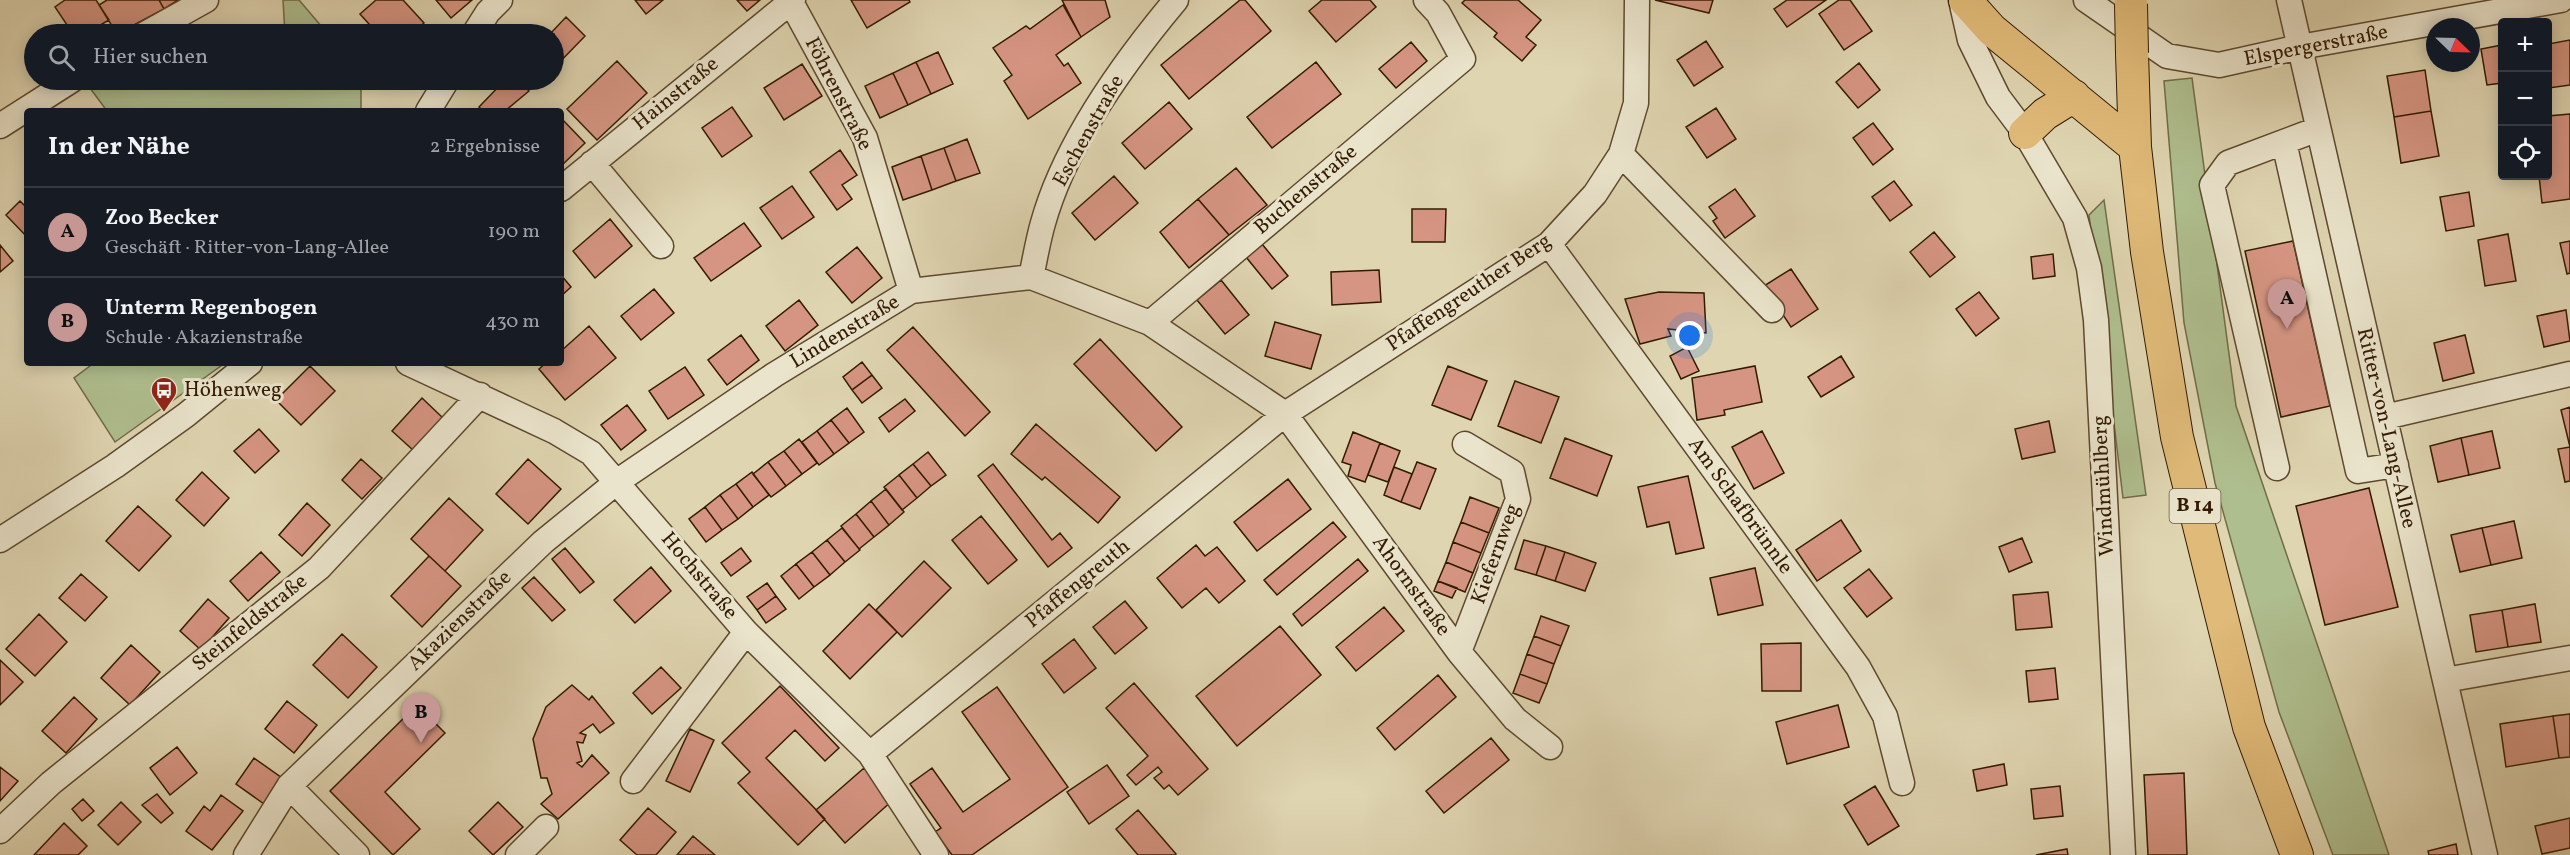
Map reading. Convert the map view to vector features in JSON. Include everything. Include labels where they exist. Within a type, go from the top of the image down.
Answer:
[{"type":"main road","points":[[1965,0],[1992,30],[2135,147]]},
{"type":"main road","name":"B 14","points":[[2131,2],[2135,147],[2147,252],[2178,436],[2249,727],[2297,855]]},
{"type":"main road","points":[[2025,133],[2045,114],[2074,96]]},
{"type":"street","points":[[163,24],[206,0]]},
{"type":"street","points":[[480,24],[488,12],[501,0]]},
{"type":"street","name":"Eschenstraße","points":[[1031,277],[1043,222],[1062,172],[1140,43],[1176,0]]},
{"type":"street","name":"Buchenstraße","points":[[1150,323],[1463,59],[1438,13],[1426,0]]},
{"type":"street","name":"Pfaffengreuther Berg","points":[[1285,414],[1549,244],[1595,194],[1621,154],[1636,103],[1637,0]]},
{"type":"street","name":"Windmühlberg","points":[[1960,0],[1970,40],[1998,98],[2025,133],[2075,218],[2089,268],[2095,309],[2123,855]]},
{"type":"street","name":"Elspergerstraße","points":[[2086,0],[2167,56],[2219,65],[2300,47],[2561,0]]},
{"type":"street","name":"Ritter-von-Lang-Allee","points":[[2289,0],[2485,855]]},
{"type":"street","name":"Hainstraße","points":[[564,186],[792,1]]},
{"type":"street","name":"Föhrenstraße","points":[[792,1],[865,138],[911,291]]},
{"type":"street","points":[[28,108],[56,90]]},
{"type":"street","points":[[430,108],[441,90]]},
{"type":"street","points":[[0,126],[24,111]]},
{"type":"street","points":[[2277,468],[2212,185],[2228,163],[2318,129]]},
{"type":"street","points":[[2284,142],[2358,471],[2396,465]]},
{"type":"street","points":[[1621,154],[1772,310]]},
{"type":"street","points":[[592,163],[661,246]]},
{"type":"street","points":[[2302,220],[2337,213]]},
{"type":"street","name":"Am Schafbrünnle","points":[[1549,244],[1858,667],[1885,716],[1902,783]]},
{"type":"street","name":"Lindenstraße","points":[[618,481],[774,375],[911,291],[1031,277],[1150,323],[1285,414]]},
{"type":"street","points":[[0,540],[178,422],[246,366]]},
{"type":"street","name":"Hochstraße","points":[[415,366],[554,430],[591,453],[618,481],[746,632],[870,754],[936,855]]},
{"type":"street","points":[[2385,417],[2570,374]]},
{"type":"street","name":"Steinfeldstraße","points":[[0,831],[51,783],[319,568],[480,395]]},
{"type":"street","name":"Ahornstraße","points":[[1285,414],[1459,652],[1515,719],[1550,747]]},
{"type":"street","name":"Pfaffengreuth","points":[[870,754],[1285,414]]},
{"type":"street","name":"Kiefernweg","points":[[1459,652],[1518,499],[1512,472],[1465,444]]},
{"type":"street","name":"Akazienstraße","points":[[246,855],[289,786],[543,542],[618,481]]},
{"type":"street","points":[[633,781],[746,632]]},
{"type":"street","points":[[2445,680],[2570,658]]},
{"type":"street","points":[[289,786],[357,855]]},
{"type":"street","points":[[518,855],[546,827]]},
{"type":"green space","points":[[283,0],[299,0],[319,24],[284,24]]},
{"type":"green space","points":[[2192,78],[2236,406],[2389,855],[2333,855],[2279,712],[2215,483],[2184,323],[2164,81]]},
{"type":"green space","points":[[91,90],[361,90],[361,108],[105,108]]},
{"type":"green space","points":[[2104,200],[2146,495],[2123,498],[2089,215]]},
{"type":"green space","points":[[90,366],[221,366],[115,442],[74,378]]},
{"type":"building","points":[[65,0],[96,0],[109,20],[102,24],[66,24],[55,7]]},
{"type":"building","points":[[107,0],[159,0],[164,9],[136,24],[111,24],[99,5]]},
{"type":"building","points":[[159,0],[178,0],[164,9]]},
{"type":"building","points":[[376,0],[403,0],[424,23],[369,24],[360,14]]},
{"type":"building","points":[[436,0],[472,0],[451,18]]},
{"type":"building","points":[[635,0],[663,0],[646,14]]},
{"type":"building","points":[[737,0],[760,0],[747,11]]},
{"type":"building","points":[[851,0],[909,0],[910,2],[867,28]]},
{"type":"building","points":[[1062,0],[1105,0],[1110,17],[1081,37]]},
{"type":"building","points":[[1240,0],[1245,0],[1271,31],[1189,99],[1161,65]]},
{"type":"building","points":[[1322,0],[1370,0],[1376,7],[1336,42],[1309,11]]},
{"type":"building","points":[[1465,0],[1518,0],[1541,20],[1526,37],[1536,45],[1522,61],[1494,37],[1497,33],[1462,3]]},
{"type":"building","points":[[1655,0],[1713,0],[1709,13]]},
{"type":"building","points":[[1787,0],[1826,0],[1787,27],[1774,9]]},
{"type":"building","points":[[1839,0],[1850,0],[1872,31],[1844,50],[1819,14]]},
{"type":"building","points":[[1063,5],[1081,37],[1056,55],[1064,66],[1068,63],[1081,83],[1028,119],[1004,81],[1012,75],[993,48],[1026,26],[1030,29]]},
{"type":"building","points":[[566,17],[585,36],[564,58],[564,24],[559,24]]},
{"type":"building","points":[[2570,40],[2570,85],[2552,88],[2552,43]]},
{"type":"building","points":[[1706,41],[1723,67],[1694,86],[1677,60]]},
{"type":"building","points":[[1411,42],[1427,61],[1396,88],[1379,69]]},
{"type":"building","points":[[2498,46],[2498,84],[2487,85],[2481,49]]},
{"type":"building","points":[[938,52],[953,84],[931,94],[916,62]]},
{"type":"building","points":[[617,61],[647,93],[597,140],[567,109]]},
{"type":"building","points":[[916,62],[931,94],[908,105],[893,73]]},
{"type":"building","points":[[1316,62],[1341,94],[1272,148],[1247,117]]},
{"type":"building","points":[[1859,63],[1880,90],[1858,108],[1836,82]]},
{"type":"building","points":[[802,64],[822,96],[784,120],[764,88]]},
{"type":"building","points":[[2425,70],[2431,111],[2394,117],[2387,76]]},
{"type":"building","points":[[893,73],[908,105],[880,118],[865,86]]},
{"type":"building","points":[[495,90],[529,91],[509,108],[479,107]]},
{"type":"building","points":[[1169,102],[1192,129],[1145,169],[1122,143]]},
{"type":"building","points":[[732,107],[752,136],[722,157],[702,128]]},
{"type":"building","points":[[1716,108],[1736,139],[1707,158],[1686,127]]},
{"type":"building","points":[[2431,111],[2439,156],[2401,163],[2394,117]]},
{"type":"building","points":[[2570,114],[2570,199],[2542,203],[2539,180],[2552,180],[2552,116]]},
{"type":"building","points":[[564,121],[585,143],[564,163]]},
{"type":"building","points":[[1873,123],[1893,149],[1873,165],[1853,138]]},
{"type":"building","points":[[967,139],[980,173],[956,181],[944,148]]},
{"type":"building","points":[[944,148],[956,181],[932,190],[921,156]]},
{"type":"building","points":[[840,150],[857,175],[842,185],[852,199],[837,210],[810,172]]},
{"type":"building","points":[[921,156],[932,190],[903,200],[892,167]]},
{"type":"building","points":[[1236,168],[1267,205],[1229,235],[1198,199]]},
{"type":"building","points":[[1114,176],[1138,203],[1095,240],[1072,213]]},
{"type":"building","points":[[1894,181],[1912,205],[1890,221],[1872,197]]},
{"type":"building","points":[[792,186],[814,217],[782,239],[760,208]]},
{"type":"building","points":[[1735,189],[1755,216],[1725,238],[1713,221],[1717,218],[1709,207]]},
{"type":"building","points":[[2469,192],[2474,226],[2446,231],[2440,197]]},
{"type":"building","points":[[1198,199],[1229,235],[1189,268],[1160,232]]},
{"type":"building","points":[[20,201],[24,205],[24,234],[6,215]]},
{"type":"building","points":[[1412,209],[1446,209],[1445,242],[1412,242]]},
{"type":"building","points":[[610,219],[632,246],[595,278],[573,251]]},
{"type":"building","points":[[744,223],[761,246],[711,281],[694,258]]},
{"type":"building","points":[[1934,232],[1955,257],[1930,277],[1910,252]]},
{"type":"building","points":[[2508,234],[2516,281],[2485,286],[2478,240]]},
{"type":"building","points":[[2293,241],[2330,406],[2281,417],[2245,251]]},
{"type":"building","points":[[2570,241],[2570,273],[2567,274],[2560,243]]},
{"type":"building","points":[[1262,244],[1288,276],[1272,289],[1246,257]]},
{"type":"building","points":[[0,245],[13,261],[0,272]]},
{"type":"building","points":[[857,247],[882,278],[852,303],[826,272]]},
{"type":"building","points":[[2053,254],[2055,276],[2033,279],[2031,257]]},
{"type":"building","points":[[1791,269],[1818,309],[1791,327],[1764,286]]},
{"type":"building","points":[[1379,270],[1381,302],[1332,305],[1331,272]]},
{"type":"building","points":[[564,279],[571,287],[564,293]]},
{"type":"building","points":[[1221,280],[1249,315],[1225,334],[1197,300]]},
{"type":"building","points":[[654,289],[674,313],[641,340],[621,316]]},
{"type":"building","points":[[1659,292],[1704,293],[1706,333],[1668,329],[1671,336],[1640,344],[1625,299]]},
{"type":"building","points":[[1979,292],[1999,318],[1976,336],[1956,309]]},
{"type":"building","points":[[799,300],[818,325],[785,351],[766,326]]},
{"type":"building","points":[[2566,310],[2570,341],[2544,347],[2537,316]]},
{"type":"building","points":[[1275,322],[1321,335],[1311,369],[1265,356]]},
{"type":"building","points":[[589,326],[616,358],[565,400],[539,369],[542,366],[564,366],[564,348]]},
{"type":"building","points":[[913,327],[990,412],[965,436],[887,350]]},
{"type":"building","points":[[741,335],[759,360],[727,385],[708,360]]},
{"type":"building","points":[[2465,335],[2474,373],[2443,381],[2434,343]]},
{"type":"building","points":[[1100,339],[1182,427],[1156,451],[1074,364]]},
{"type":"building","points":[[1687,347],[1699,371],[1681,379],[1670,356]]},
{"type":"building","points":[[1841,356],[1854,377],[1821,397],[1808,377]]},
{"type":"building","points":[[862,362],[872,375],[852,390],[843,377]]},
{"type":"building","points":[[310,366],[335,391],[301,425],[276,400]]},
{"type":"building","points":[[1448,366],[1487,381],[1471,420],[1432,405]]},
{"type":"building","points":[[1755,366],[1762,402],[1724,410],[1725,415],[1697,420],[1692,378]]},
{"type":"building","points":[[685,367],[704,395],[668,419],[649,391]]},
{"type":"building","points":[[872,375],[882,388],[862,403],[852,390]]},
{"type":"building","points":[[1515,381],[1559,397],[1541,443],[1498,426]]},
{"type":"building","points":[[422,398],[444,419],[414,451],[392,431]]},
{"type":"building","points":[[905,399],[915,411],[889,432],[879,418]]},
{"type":"building","points":[[627,405],[646,430],[621,450],[601,425]]},
{"type":"building","points":[[2570,407],[2570,447],[2561,410]]},
{"type":"building","points":[[847,408],[864,432],[849,443],[831,420]]},
{"type":"building","points":[[831,420],[849,443],[834,454],[817,431]]},
{"type":"building","points":[[2049,421],[2055,452],[2022,459],[2015,429]]},
{"type":"building","points":[[1036,424],[1120,497],[1098,523],[1045,477],[1042,480],[1011,454]]},
{"type":"building","points":[[259,429],[279,451],[255,473],[234,451]]},
{"type":"building","points":[[817,431],[834,454],[819,465],[802,442]]},
{"type":"building","points":[[1762,431],[1784,473],[1754,489],[1732,447]]},
{"type":"building","points":[[2492,431],[2500,468],[2469,475],[2461,438]]},
{"type":"building","points":[[1353,432],[1380,443],[1365,482],[1348,476],[1351,465],[1342,462]]},
{"type":"building","points":[[1565,438],[1612,456],[1597,496],[1550,478]]},
{"type":"building","points":[[2461,438],[2469,475],[2438,482],[2430,446]]},
{"type":"building","points":[[799,439],[817,463],[802,474],[784,451]]},
{"type":"building","points":[[1380,443],[1400,451],[1388,482],[1368,475]]},
{"type":"building","points":[[2570,447],[2570,481],[2565,482],[2558,449]]},
{"type":"building","points":[[784,451],[802,474],[786,486],[768,462]]},
{"type":"building","points":[[928,452],[946,475],[931,486],[913,464]]},
{"type":"building","points":[[361,459],[382,478],[362,499],[342,480]]},
{"type":"building","points":[[528,459],[561,489],[528,524],[496,494]]},
{"type":"building","points":[[768,462],[786,486],[771,497],[753,474]]},
{"type":"building","points":[[1417,462],[1436,469],[1420,509],[1401,502]]},
{"type":"building","points":[[913,464],[931,486],[917,498],[899,475]]},
{"type":"building","points":[[993,464],[1052,540],[1060,533],[1072,548],[1048,567],[978,476]]},
{"type":"building","points":[[1394,467],[1412,474],[1401,502],[1384,495]]},
{"type":"building","points":[[202,472],[229,498],[204,526],[176,500]]},
{"type":"building","points":[[752,472],[769,495],[753,507],[736,484]]},
{"type":"building","points":[[899,475],[917,498],[902,510],[884,487]]},
{"type":"building","points":[[1688,476],[1704,548],[1676,554],[1669,522],[1647,527],[1638,487]]},
{"type":"building","points":[[1288,479],[1311,509],[1257,551],[1234,522]]},
{"type":"building","points":[[736,484],[753,507],[738,519],[720,495]]},
{"type":"building","points":[[2369,488],[2398,607],[2325,625],[2296,506]]},
{"type":"building","points":[[886,489],[904,512],[889,525],[871,501]]},
{"type":"building","points":[[720,495],[738,519],[722,530],[705,507]]},
{"type":"building","points":[[1470,497],[1499,508],[1489,533],[1461,522]]},
{"type":"building","points":[[449,498],[483,530],[445,571],[411,539]]},
{"type":"building","points":[[871,501],[889,525],[874,537],[856,514]]},
{"type":"building","points":[[307,503],[330,525],[302,556],[279,535]]},
{"type":"building","points":[[138,506],[171,536],[139,571],[106,541]]},
{"type":"building","points":[[705,507],[722,530],[706,542],[689,519]]},
{"type":"building","points":[[856,514],[874,537],[859,549],[841,526]]},
{"type":"building","points":[[981,516],[1017,560],[988,584],[952,540]]},
{"type":"building","points":[[1841,520],[1861,551],[1817,581],[1796,550]]},
{"type":"building","points":[[2514,521],[2522,558],[2491,565],[2482,528]]},
{"type":"building","points":[[1333,522],[1346,537],[1277,595],[1264,580]]},
{"type":"building","points":[[1461,522],[1489,533],[1481,553],[1453,542]]},
{"type":"building","points":[[842,528],[860,550],[845,562],[827,540]]},
{"type":"building","points":[[2482,528],[2491,565],[2460,572],[2451,535]]},
{"type":"building","points":[[2022,538],[2032,562],[2009,572],[1999,547]]},
{"type":"building","points":[[827,540],[845,562],[830,575],[812,552]]},
{"type":"building","points":[[1524,540],[1546,546],[1536,575],[1515,569]]},
{"type":"building","points":[[1453,542],[1481,553],[1473,573],[1446,562]]},
{"type":"building","points":[[1196,545],[1205,556],[1217,547],[1245,581],[1219,603],[1206,588],[1182,608],[1157,578]]},
{"type":"building","points":[[1546,546],[1565,552],[1555,581],[1536,575]]},
{"type":"building","points":[[565,548],[594,582],[580,593],[552,559]]},
{"type":"building","points":[[741,548],[751,561],[731,576],[721,563]]},
{"type":"building","points":[[261,552],[280,572],[248,601],[230,581]]},
{"type":"building","points":[[812,552],[830,575],[814,587],[796,564]]},
{"type":"building","points":[[1565,552],[1596,563],[1585,591],[1555,581]]},
{"type":"building","points":[[429,556],[461,586],[422,627],[391,596]]},
{"type":"building","points":[[1358,559],[1368,571],[1302,626],[1293,614]]},
{"type":"building","points":[[924,561],[951,588],[902,637],[876,610]]},
{"type":"building","points":[[1446,562],[1473,573],[1465,592],[1438,581]]},
{"type":"building","points":[[796,564],[814,587],[799,599],[781,576]]},
{"type":"building","points":[[651,567],[671,591],[635,623],[614,600]]},
{"type":"building","points":[[1755,568],[1763,605],[1718,615],[1710,578]]},
{"type":"building","points":[[1869,569],[1892,598],[1867,617],[1844,588]]},
{"type":"building","points":[[81,574],[107,597],[85,621],[59,598]]},
{"type":"building","points":[[534,577],[565,610],[552,621],[522,588]]},
{"type":"building","points":[[1438,581],[1457,588],[1452,598],[1434,591]]},
{"type":"building","points":[[767,583],[776,596],[757,610],[747,597]]},
{"type":"building","points":[[2048,592],[2052,627],[2016,630],[2013,595]]},
{"type":"building","points":[[776,596],[786,609],[766,623],[757,610]]},
{"type":"building","points":[[208,599],[229,618],[201,650],[180,631]]},
{"type":"building","points":[[1125,601],[1147,628],[1115,654],[1093,627]]},
{"type":"building","points":[[869,604],[897,632],[850,679],[823,651]]},
{"type":"building","points":[[2535,604],[2541,642],[2508,647],[2502,610]]},
{"type":"building","points":[[1384,607],[1404,631],[1356,671],[1336,647]]},
{"type":"building","points":[[2502,610],[2508,647],[2476,652],[2470,615]]},
{"type":"building","points":[[39,614],[67,642],[35,676],[6,649]]},
{"type":"building","points":[[1541,616],[1569,626],[1561,646],[1534,636]]},
{"type":"building","points":[[1280,626],[1321,675],[1237,746],[1196,696]]},
{"type":"building","points":[[342,634],[377,667],[348,698],[313,665]]},
{"type":"building","points":[[1534,636],[1561,646],[1554,664],[1527,654]]},
{"type":"building","points":[[1074,639],[1096,668],[1064,693],[1042,664]]},
{"type":"building","points":[[1801,643],[1801,691],[1762,691],[1761,644]]},
{"type":"building","points":[[131,645],[160,672],[130,705],[101,678]]},
{"type":"building","points":[[1527,654],[1554,664],[1547,684],[1520,674]]},
{"type":"building","points":[[0,660],[23,682],[0,705]]},
{"type":"building","points":[[661,667],[681,688],[652,714],[633,693]]},
{"type":"building","points":[[2055,668],[2058,699],[2029,702],[2026,671]]},
{"type":"building","points":[[1520,674],[1547,684],[1539,703],[1513,693]]},
{"type":"building","points":[[1438,675],[1456,697],[1395,750],[1377,728]]},
{"type":"building","points":[[1134,683],[1208,769],[1178,795],[1169,785],[1164,789],[1154,778],[1162,772],[1158,767],[1136,785],[1127,775],[1148,756],[1106,708]]},
{"type":"building","points":[[572,685],[589,700],[592,696],[614,723],[600,733],[593,724],[580,733],[586,735],[583,743],[577,742],[582,761],[577,763],[582,767],[592,755],[609,773],[558,819],[541,804],[552,794],[547,778],[541,778],[533,739],[546,707]]},
{"type":"building","points":[[780,686],[839,748],[825,761],[795,730],[766,758],[825,819],[798,845],[738,783],[750,772],[722,743]]},
{"type":"building","points":[[997,687],[1068,787],[972,855],[952,855],[935,832],[941,828],[910,784],[932,768],[963,812],[1010,779],[962,712]]},
{"type":"building","points":[[74,697],[97,719],[66,753],[42,731]]},
{"type":"building","points":[[287,701],[317,725],[294,753],[265,729]]},
{"type":"building","points":[[417,705],[445,733],[385,792],[420,829],[393,855],[330,791]]},
{"type":"building","points":[[1838,705],[1849,747],[1787,764],[1776,722]]},
{"type":"building","points":[[2570,714],[2570,757],[2559,758],[2553,716]]},
{"type":"building","points":[[2553,716],[2559,758],[2506,767],[2500,724]]},
{"type":"building","points":[[690,729],[714,740],[690,792],[666,781]]},
{"type":"building","points":[[1491,738],[1509,760],[1444,813],[1426,791]]},
{"type":"building","points":[[177,747],[197,773],[170,795],[150,768]]},
{"type":"building","points":[[254,758],[282,778],[264,804],[236,784]]},
{"type":"building","points":[[2004,764],[2007,785],[1977,791],[1973,770]]},
{"type":"building","points":[[1107,765],[1129,796],[1089,824],[1067,792]]},
{"type":"building","points":[[0,767],[18,781],[0,801]]},
{"type":"building","points":[[864,768],[893,800],[845,843],[816,810]]},
{"type":"building","points":[[2184,773],[2187,855],[2148,855],[2144,775]]},
{"type":"building","points":[[1875,786],[1899,826],[1868,845],[1844,805]]},
{"type":"building","points":[[2060,786],[2063,816],[2034,819],[2031,789]]},
{"type":"building","points":[[157,794],[173,813],[161,823],[142,805]]},
{"type":"building","points":[[221,795],[243,811],[212,850],[186,831],[204,806],[210,811]]},
{"type":"building","points":[[83,799],[94,811],[82,821],[72,809]]},
{"type":"building","points":[[121,802],[141,822],[118,845],[98,825]]},
{"type":"building","points":[[498,802],[523,827],[493,855],[469,831]]},
{"type":"building","points":[[648,808],[676,832],[656,855],[637,855],[620,840]]},
{"type":"building","points":[[1138,810],[1175,855],[1138,855],[1116,829]]},
{"type":"building","points":[[2570,818],[2570,848],[2542,854],[2535,826]]},
{"type":"building","points":[[64,823],[87,846],[78,855],[34,855]]},
{"type":"building","points":[[693,836],[715,855],[677,855]]},
{"type":"building","points":[[2456,844],[2458,855],[2429,855],[2428,851]]},
{"type":"building","points":[[2067,849],[2068,855],[2036,855]]},
{"type":"place","name":"Zoo Becker","points":[[2287,329]]},
{"type":"place","name":"Höhenweg","points":[[164,413]]},
{"type":"place","name":"Unterm Regenbogen","points":[[421,743]]}]
